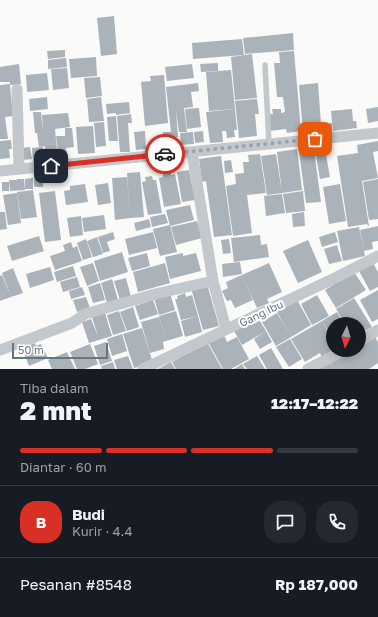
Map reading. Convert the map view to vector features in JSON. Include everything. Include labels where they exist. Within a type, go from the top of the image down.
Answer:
[{"type":"street","points":[[17,89],[20,169]]},
{"type":"street","points":[[0,171],[378,133]]},
{"type":"street","points":[[192,152],[213,281],[226,329]]},
{"type":"street","name":"Gang Ibu","points":[[143,369],[378,256]]},
{"type":"street","points":[[0,350],[72,322],[85,314],[155,294],[213,281]]},
{"type":"street","points":[[366,338],[378,330]]},
{"type":"street","points":[[308,369],[331,357]]},
{"type":"lane","points":[[265,65],[268,144]]},
{"type":"building","points":[[114,16],[117,54],[101,56],[97,18]]},
{"type":"building","points":[[293,33],[294,50],[245,54],[243,38]]},
{"type":"building","points":[[242,39],[244,55],[193,59],[192,43]]},
{"type":"building","points":[[65,50],[65,57],[48,59],[47,51]]},
{"type":"building","points":[[294,51],[301,131],[287,133],[286,129],[270,131],[268,114],[273,114],[272,109],[281,109],[281,113],[285,112],[283,97],[277,97],[274,63],[280,63],[279,52]]},
{"type":"building","points":[[252,54],[257,98],[235,100],[231,57]]},
{"type":"building","points":[[96,57],[97,76],[71,78],[69,59]]},
{"type":"building","points":[[66,58],[67,67],[48,69],[48,60]]},
{"type":"building","points":[[218,63],[218,71],[201,72],[200,64]]},
{"type":"building","points":[[19,64],[21,84],[10,85],[13,116],[5,117],[8,139],[0,139],[0,85],[10,84],[10,82],[0,82],[0,67]]},
{"type":"building","points":[[192,64],[194,78],[167,81],[165,67]]},
{"type":"building","points":[[67,68],[69,88],[53,90],[51,69]]},
{"type":"building","points":[[231,70],[235,109],[209,111],[206,72]]},
{"type":"building","points":[[47,73],[49,90],[27,92],[26,75]]},
{"type":"building","points":[[164,75],[168,123],[145,126],[141,82],[151,81],[150,76]]},
{"type":"building","points":[[100,77],[102,96],[86,98],[84,78]]},
{"type":"building","points":[[198,83],[199,91],[191,92],[193,107],[184,108],[187,132],[179,132],[176,110],[178,137],[171,137],[171,143],[164,144],[163,132],[171,132],[166,87]]},
{"type":"building","points":[[318,83],[321,124],[332,123],[332,131],[303,134],[299,85]]},
{"type":"building","points":[[47,97],[48,109],[30,111],[29,99]]},
{"type":"building","points":[[101,97],[104,121],[89,122],[87,99]]},
{"type":"building","points":[[257,99],[259,114],[255,114],[257,136],[239,138],[235,101]]},
{"type":"building","points":[[129,102],[130,113],[116,115],[116,113],[107,114],[106,104]]},
{"type":"building","points":[[378,107],[378,121],[368,123],[366,109]]},
{"type":"building","points":[[199,108],[201,127],[187,129],[185,109]]},
{"type":"building","points":[[235,109],[237,130],[234,130],[235,137],[227,138],[226,131],[222,131],[223,142],[210,143],[206,112]]},
{"type":"building","points":[[352,109],[353,121],[356,121],[357,128],[333,131],[331,111]]},
{"type":"building","points":[[33,112],[41,112],[43,133],[42,115],[68,113],[70,127],[55,129],[58,160],[46,161],[45,146],[39,147],[37,133],[35,133]]},
{"type":"building","points":[[131,114],[132,123],[128,123],[130,152],[120,152],[117,116]]},
{"type":"building","points":[[116,116],[118,141],[109,141],[107,117]]},
{"type":"building","points":[[104,122],[106,146],[96,147],[94,123]]},
{"type":"building","points":[[93,126],[95,153],[78,154],[76,127]]},
{"type":"building","points":[[65,128],[72,128],[74,147],[66,148],[67,159],[59,160],[56,136],[65,136]]},
{"type":"building","points":[[145,131],[146,149],[136,150],[134,132]]},
{"type":"building","points":[[203,131],[204,142],[195,143],[194,132]]},
{"type":"building","points":[[193,132],[194,144],[181,145],[180,133]]},
{"type":"building","points":[[11,140],[12,149],[9,149],[10,158],[0,159],[0,141]]},
{"type":"building","points":[[378,141],[378,151],[373,152],[378,178],[362,181],[369,226],[367,224],[348,227],[337,156],[358,153],[357,145]]},
{"type":"building","points":[[30,147],[32,159],[22,160],[21,148]]},
{"type":"building","points":[[43,147],[44,161],[33,162],[32,148]]},
{"type":"building","points":[[297,149],[302,190],[282,193],[277,152]]},
{"type":"building","points":[[325,149],[330,177],[320,179],[315,150]]},
{"type":"building","points":[[314,150],[321,202],[306,203],[299,152]]},
{"type":"building","points":[[260,154],[266,193],[247,195],[252,233],[233,236],[226,186],[236,184],[235,174],[244,173],[243,162],[249,162],[248,155]]},
{"type":"building","points":[[276,154],[282,193],[267,195],[261,156]]},
{"type":"building","points":[[221,156],[232,235],[214,237],[206,181],[202,182],[199,159]]},
{"type":"building","points":[[231,160],[233,172],[225,173],[224,161]]},
{"type":"building","points":[[189,170],[195,200],[182,202],[177,172]]},
{"type":"building","points":[[140,172],[144,217],[130,218],[127,173]]},
{"type":"building","points":[[171,172],[171,175],[175,174],[181,204],[164,207],[159,178],[163,177],[163,174]]},
{"type":"building","points":[[152,176],[153,180],[156,180],[162,213],[148,215],[142,182],[146,181],[145,177]]},
{"type":"building","points":[[127,177],[130,218],[115,220],[112,178]]},
{"type":"building","points":[[33,178],[33,189],[25,189],[25,179]]},
{"type":"building","points":[[34,178],[43,178],[43,187],[34,187]]},
{"type":"building","points":[[24,179],[25,190],[10,191],[9,180]]},
{"type":"building","points":[[378,179],[378,219],[369,220],[363,182]]},
{"type":"building","points":[[2,182],[9,182],[9,191],[2,191]]},
{"type":"building","points":[[108,183],[111,203],[98,205],[95,185]]},
{"type":"building","points":[[85,184],[88,202],[66,205],[64,191],[70,190],[70,186]]},
{"type":"building","points":[[340,184],[346,221],[329,224],[323,187]]},
{"type":"building","points":[[33,190],[37,217],[21,219],[17,192]]},
{"type":"building","points":[[55,191],[61,240],[45,242],[39,193]]},
{"type":"building","points":[[303,191],[305,211],[286,213],[283,194]]},
{"type":"building","points":[[17,193],[21,223],[8,225],[3,195]]},
{"type":"building","points":[[282,194],[285,213],[266,216],[264,196]]},
{"type":"building","points":[[190,205],[194,220],[170,226],[166,210]]},
{"type":"building","points":[[0,212],[5,212],[7,229],[0,230]]},
{"type":"building","points":[[304,212],[305,226],[293,227],[292,214]]},
{"type":"building","points":[[165,214],[168,223],[152,227],[150,217]]},
{"type":"building","points":[[104,215],[106,229],[84,232],[82,218]]},
{"type":"building","points":[[81,216],[83,235],[70,237],[67,218]]},
{"type":"building","points":[[149,219],[151,227],[136,231],[134,223]]},
{"type":"building","points":[[197,221],[202,238],[176,245],[171,227]]},
{"type":"building","points":[[170,225],[177,252],[160,256],[153,229]]},
{"type":"building","points":[[378,226],[378,241],[372,242],[373,249],[364,251],[360,230]]},
{"type":"building","points":[[359,227],[365,256],[343,261],[337,231]]},
{"type":"building","points":[[113,232],[115,239],[107,242],[110,251],[103,253],[98,237]]},
{"type":"building","points":[[153,232],[157,248],[129,255],[125,239]]},
{"type":"building","points":[[335,232],[338,242],[322,247],[319,237]]},
{"type":"building","points":[[260,235],[261,245],[267,244],[269,257],[234,262],[231,238]]},
{"type":"building","points":[[39,236],[44,251],[12,261],[7,246]]},
{"type":"building","points":[[97,237],[103,254],[93,257],[87,241]]},
{"type":"building","points":[[86,239],[92,257],[83,260],[77,243]]},
{"type":"building","points":[[229,239],[231,253],[223,254],[221,240]]},
{"type":"building","points":[[308,240],[322,272],[298,283],[283,251]]},
{"type":"building","points":[[71,242],[73,248],[77,246],[82,261],[55,270],[50,256],[65,251],[63,245]]},
{"type":"building","points":[[337,245],[342,261],[329,264],[324,249]]},
{"type":"building","points":[[122,252],[128,272],[100,281],[94,261]]},
{"type":"building","points":[[147,253],[150,266],[132,271],[128,258]]},
{"type":"building","points":[[183,253],[183,256],[196,253],[201,271],[170,279],[165,257]]},
{"type":"building","points":[[240,262],[242,274],[223,277],[222,264]]},
{"type":"building","points":[[93,263],[99,281],[87,286],[80,267]]},
{"type":"building","points":[[165,263],[170,283],[138,292],[133,272]]},
{"type":"building","points":[[269,263],[282,292],[267,299],[269,303],[257,308],[242,275]]},
{"type":"building","points":[[373,263],[378,272],[378,287],[370,291],[359,271]]},
{"type":"building","points":[[73,266],[76,276],[57,282],[54,272]]},
{"type":"building","points":[[50,267],[54,280],[30,288],[26,274]]},
{"type":"building","points":[[13,268],[23,293],[11,297],[2,273]]},
{"type":"building","points":[[354,272],[366,290],[336,308],[325,290]]},
{"type":"building","points":[[2,275],[11,297],[0,301],[0,276]]},
{"type":"building","points":[[242,275],[253,300],[235,308],[231,300],[227,301],[222,291],[228,288],[226,282]]},
{"type":"building","points":[[77,277],[80,287],[63,292],[60,282]]},
{"type":"building","points":[[126,278],[131,297],[120,300],[114,281]]},
{"type":"building","points":[[112,279],[118,300],[107,303],[101,283]]},
{"type":"building","points":[[100,283],[105,300],[93,303],[88,287]]},
{"type":"building","points":[[207,284],[219,326],[203,330],[191,288]]},
{"type":"building","points":[[82,287],[85,295],[71,299],[69,291]]},
{"type":"building","points":[[378,290],[378,319],[372,322],[360,300]]},
{"type":"building","points":[[170,293],[175,310],[159,315],[154,298]]},
{"type":"building","points":[[185,293],[186,297],[192,295],[198,316],[181,320],[175,299],[178,299],[177,296]]},
{"type":"building","points":[[317,295],[329,316],[312,325],[301,304]]},
{"type":"building","points":[[86,297],[90,308],[77,312],[73,300]]},
{"type":"building","points":[[296,298],[311,325],[276,346],[262,322],[277,313],[290,335],[276,310]]},
{"type":"building","points":[[354,298],[366,317],[341,317],[336,309]]},
{"type":"building","points":[[153,300],[158,314],[140,320],[135,306]]},
{"type":"building","points":[[133,307],[139,327],[127,331],[120,312]]},
{"type":"building","points":[[119,311],[126,331],[113,335],[107,315]]},
{"type":"building","points":[[176,311],[183,336],[166,341],[159,316]]},
{"type":"building","points":[[337,312],[340,317],[329,317]]},
{"type":"building","points":[[105,313],[112,336],[89,343],[82,322],[91,319],[98,336],[92,317]]},
{"type":"building","points":[[198,316],[202,332],[185,337],[181,321]]},
{"type":"building","points":[[159,317],[166,341],[163,342],[164,349],[150,353],[141,322]]},
{"type":"building","points":[[366,317],[372,327],[366,330]]},
{"type":"building","points":[[258,318],[266,331],[242,345],[234,331]]},
{"type":"building","points":[[326,319],[326,328],[322,321]]},
{"type":"building","points":[[322,321],[326,328],[326,354],[322,357],[320,353],[305,362],[291,339]]},
{"type":"building","points":[[142,328],[153,363],[134,368],[123,334]]},
{"type":"building","points":[[266,331],[272,342],[260,349],[254,339]]},
{"type":"building","points":[[223,333],[227,342],[237,337],[249,359],[231,369],[223,369],[208,342]]},
{"type":"building","points":[[122,334],[127,351],[112,356],[107,339]]},
{"type":"building","points":[[375,337],[378,342],[378,363],[369,369],[334,369],[329,361],[336,357],[366,357],[366,343]]},
{"type":"building","points":[[290,339],[302,359],[289,367],[276,347]]},
{"type":"building","points":[[106,342],[112,361],[100,365],[94,346]]},
{"type":"building","points":[[207,342],[222,369],[176,369],[172,362]]},
{"type":"building","points":[[35,343],[36,346],[41,344],[48,358],[29,366],[22,348]]},
{"type":"building","points":[[90,344],[98,364],[85,369],[77,369],[70,352]]},
{"type":"building","points":[[271,348],[283,369],[267,369],[259,355]]},
{"type":"building","points":[[67,352],[75,369],[52,369],[48,360]]},
{"type":"building","points":[[128,356],[133,369],[117,369],[114,360]]},
{"type":"building","points":[[257,356],[265,369],[247,369],[243,364]]},
{"type":"building","points":[[113,362],[115,369],[102,369],[101,366]]},
{"type":"building","points":[[171,362],[175,369],[158,369]]},
{"type":"building","points":[[329,362],[334,369],[318,369]]},
{"type":"building","points":[[242,364],[245,369],[234,369]]},
{"type":"way so far","points":[[165,154],[315,139]]},
{"type":"route","points":[[51,166],[165,154]]}]
